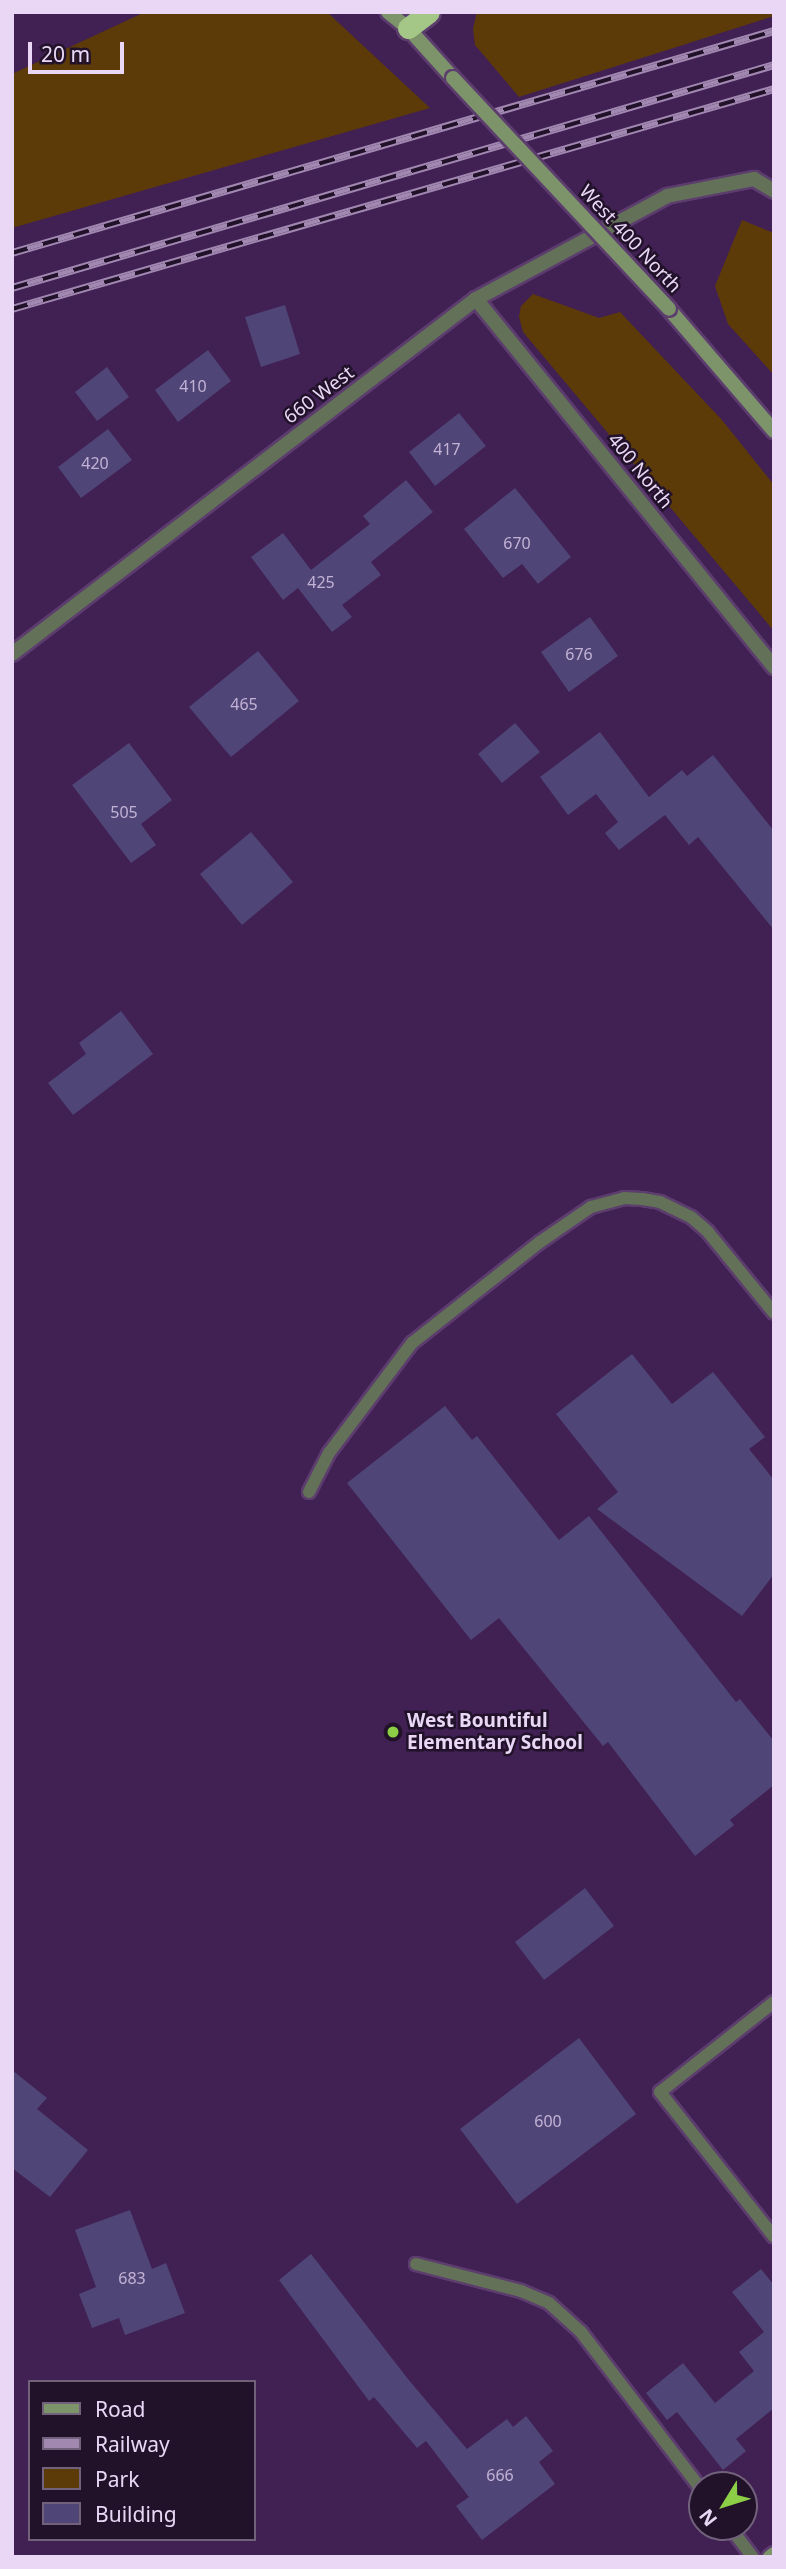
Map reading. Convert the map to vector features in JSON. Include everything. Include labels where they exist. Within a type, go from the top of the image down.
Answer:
[{"type":"highway","points":[[404,20],[429,12]]},
{"type":"street","points":[[388,12],[404,20]]},
{"type":"street","name":"West 400 North","points":[[404,20],[453,78],[669,309],[774,431]]},
{"type":"street","name":"660 West","points":[[12,654],[476,299],[667,196],[754,179],[774,191]]},
{"type":"street","name":"400 North","points":[[476,299],[774,667]]},
{"type":"lane","points":[[309,1492],[329,1453],[412,1343],[540,1242],[592,1207],[624,1198],[642,1199],[660,1202],[691,1217],[708,1232],[774,1313]]},
{"type":"lane","points":[[774,2002],[660,2092],[774,2236]]},
{"type":"lane","points":[[416,2264],[521,2291],[549,2303],[581,2332],[688,2472]]},
{"type":"lane","points":[[741,2541],[753,2557]]},
{"type":"green space","points":[[145,12],[327,12],[430,108],[12,228],[12,74]]},
{"type":"green space","points":[[477,12],[774,12],[774,16],[519,97],[475,45],[473,29]]},
{"type":"green space","points":[[742,220],[774,233],[774,375],[728,324],[715,286]]},
{"type":"green space","points":[[533,294],[599,318],[620,312],[722,420],[774,485],[774,631],[523,332],[519,317],[521,306]]},
{"type":"building","points":[[285,305],[300,354],[261,367],[245,317]]},
{"type":"building","points":[[208,350],[231,381],[178,422],[155,390]]},
{"type":"building","points":[[107,367],[129,397],[97,421],[75,392]]},
{"type":"building","points":[[459,413],[486,446],[435,486],[409,452]]},
{"type":"building","points":[[108,429],[132,460],[81,498],[58,467]]},
{"type":"building","points":[[406,480],[433,512],[371,562],[381,575],[342,605],[352,617],[332,632],[298,588],[283,600],[251,557],[283,533],[311,570],[370,524],[363,516]]},
{"type":"building","points":[[515,488],[571,557],[538,584],[522,564],[503,578],[464,529]]},
{"type":"building","points":[[590,617],[618,656],[569,692],[541,652]]},
{"type":"building","points":[[258,651],[299,701],[231,757],[189,707]]},
{"type":"building","points":[[515,723],[540,752],[502,783],[478,754]]},
{"type":"building","points":[[600,732],[649,797],[682,770],[687,776],[713,755],[774,831],[774,930],[698,837],[689,845],[665,815],[619,850],[605,833],[618,822],[596,794],[568,815],[540,777]]},
{"type":"building","points":[[129,743],[172,800],[141,824],[156,845],[131,863],[72,785]]},
{"type":"building","points":[[251,832],[293,882],[242,925],[200,874]]},
{"type":"building","points":[[121,1011],[153,1054],[73,1115],[48,1083],[86,1054],[79,1043]]},
{"type":"building","points":[[632,1354],[672,1404],[713,1372],[765,1437],[749,1449],[774,1480],[774,1574],[742,1616],[597,1509],[618,1492],[556,1414]]},
{"type":"building","points":[[445,1406],[472,1440],[477,1436],[559,1540],[589,1516],[736,1702],[740,1699],[774,1741],[774,1785],[730,1820],[734,1825],[695,1856],[608,1742],[603,1746],[499,1618],[471,1640],[347,1483]]},
{"type":"building","points":[[585,1888],[614,1926],[544,1980],[515,1942]]},
{"type":"building","points":[[579,2038],[636,2114],[517,2204],[460,2129]]},
{"type":"building","points":[[12,2070],[47,2098],[37,2109],[88,2150],[50,2197],[12,2168]]},
{"type":"building","points":[[130,2210],[152,2269],[166,2263],[185,2313],[125,2335],[119,2318],[92,2328],[79,2294],[96,2287],[75,2230]]},
{"type":"building","points":[[311,2254],[408,2379],[467,2449],[507,2419],[513,2427],[526,2416],[553,2451],[539,2462],[555,2484],[482,2540],[456,2506],[469,2497],[426,2441],[417,2448],[374,2397],[369,2401],[279,2280]]},
{"type":"building","points":[[761,2269],[774,2285],[774,2408],[736,2439],[746,2451],[723,2470],[677,2412],[667,2420],[646,2393],[683,2363],[715,2403],[754,2371],[739,2352],[764,2332],[732,2292]]},
{"type":"railway","points":[[12,253],[774,31]]},
{"type":"railway","points":[[12,288],[774,65]]},
{"type":"railway","points":[[12,309],[774,89]]},
{"type":"place","name":"West Bountiful Elementary School","points":[[393,1732]]}]
